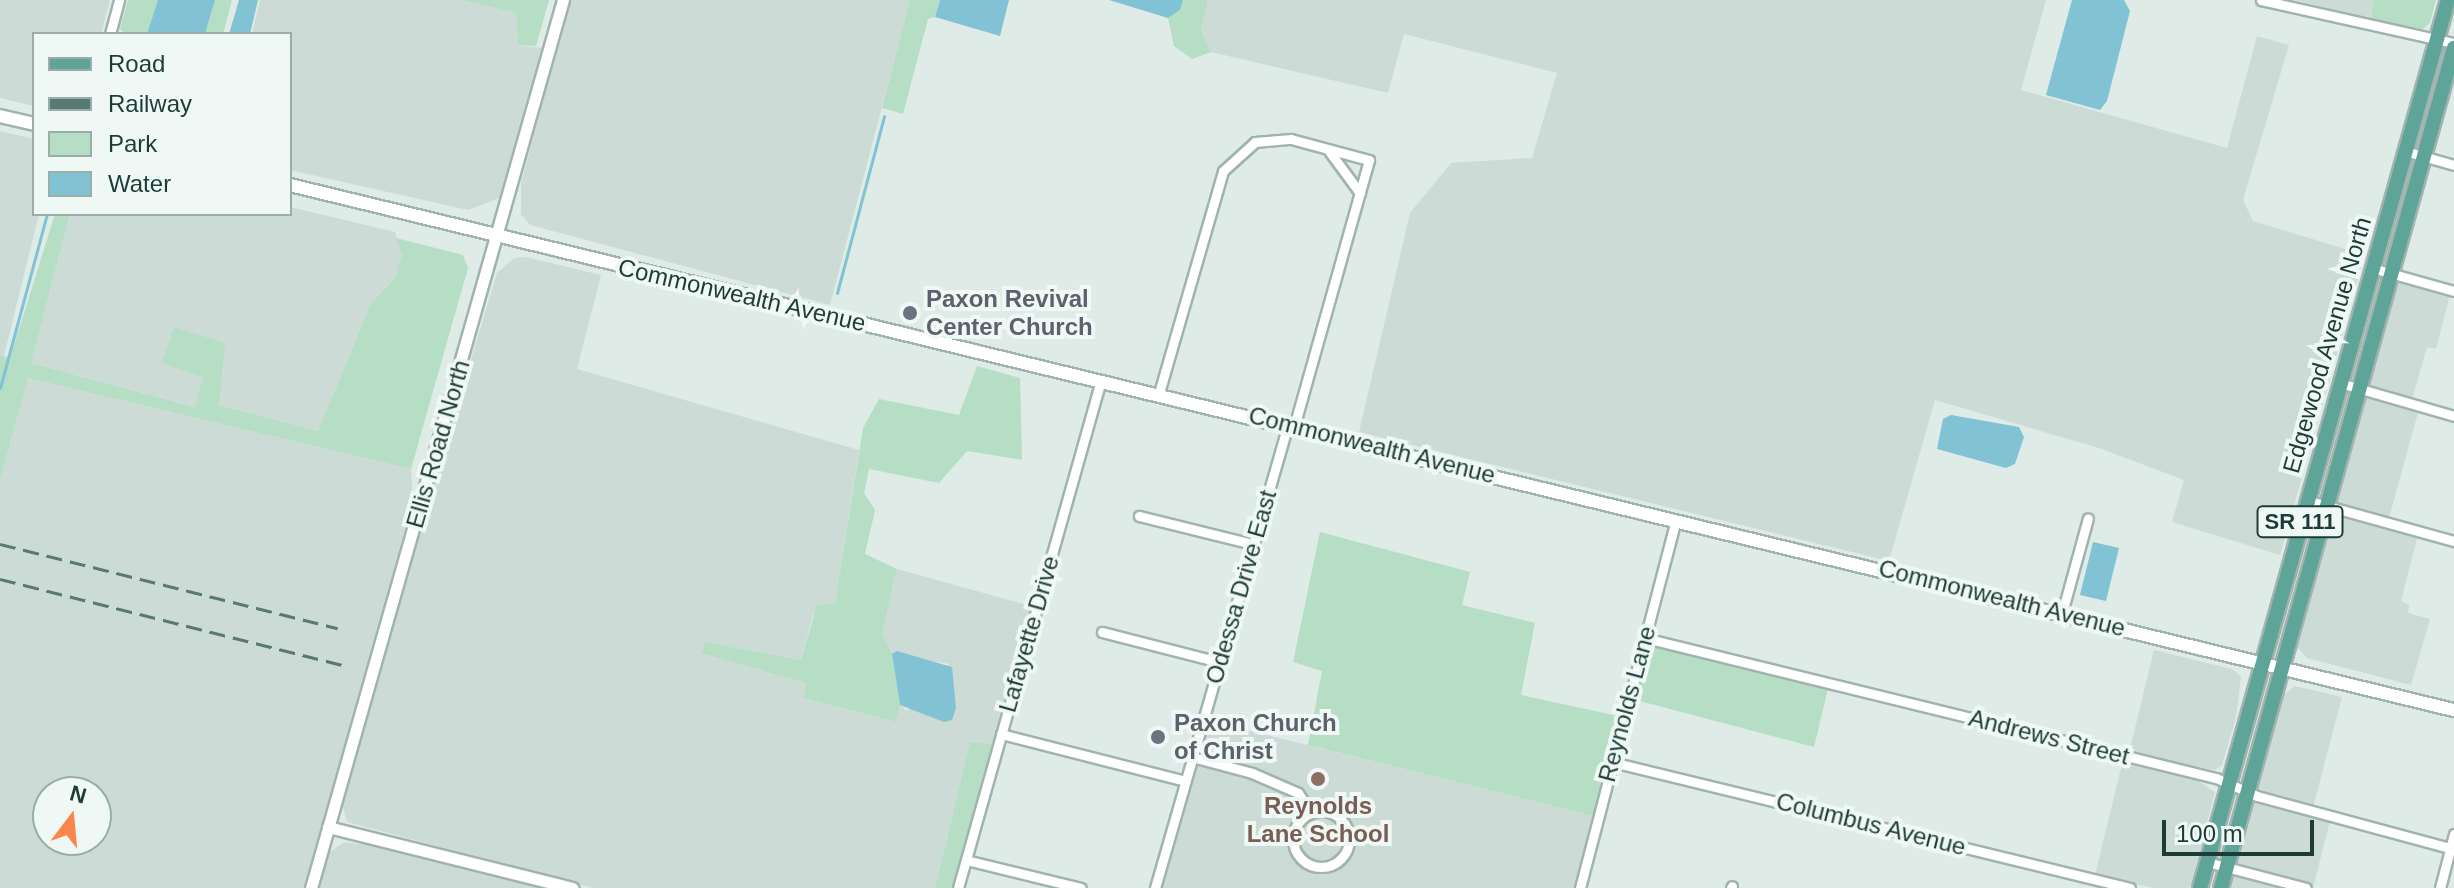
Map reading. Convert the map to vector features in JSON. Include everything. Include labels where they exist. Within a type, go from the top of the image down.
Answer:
[{"type":"main road","name":"Edgewood Avenue North","points":[[2200,888],[2448,0]]},
{"type":"main road","name":"Edgewood Avenue North","points":[[2221,888],[2245,791],[2454,46]]},
{"type":"main road","points":[[0,116],[32,124]]},
{"type":"main road","name":"Commonwealth Avenue","points":[[292,186],[1291,425],[2454,710]]},
{"type":"street","points":[[111,32],[119,0]]},
{"type":"street","name":"Ellis Road North","points":[[311,888],[563,0]]},
{"type":"street","points":[[2261,0],[2454,46]]},
{"type":"street","points":[[1159,393],[1216,189],[1241,149],[1268,139],[1327,149],[1360,193]]},
{"type":"street","name":"Odessa Drive East","points":[[1155,888],[1252,544],[1291,425],[1369,160],[1327,149]]},
{"type":"street","points":[[2405,151],[2454,165]]},
{"type":"street","points":[[2372,268],[2454,291]]},
{"type":"street","name":"Lafayette Drive","points":[[958,888],[1101,380]]},
{"type":"street","points":[[2340,383],[2454,416]]},
{"type":"street","points":[[2306,500],[2454,541]]},
{"type":"street","points":[[1139,516],[1252,544]]},
{"type":"street","points":[[2062,613],[2088,518]]},
{"type":"street","name":"Reynolds Lane","points":[[1580,888],[1676,520]]},
{"type":"street","points":[[1102,632],[1219,662]]},
{"type":"street","name":"Andrews Street","points":[[1645,638],[2228,783],[2245,791],[2450,848]]},
{"type":"street","points":[[1001,734],[1185,781]]},
{"type":"street","points":[[1192,757],[1252,773],[1298,793],[1311,813]]},
{"type":"street","name":"Columbus Avenue","points":[[1612,762],[2130,888]]},
{"type":"street","points":[[1311,813],[1336,815],[1348,830],[1348,849],[1336,864],[1309,865],[1296,852],[1296,826],[1311,813]]},
{"type":"street","points":[[328,827],[573,888]]},
{"type":"street","points":[[2440,888],[2454,834]]},
{"type":"street","points":[[966,860],[1081,888]]},
{"type":"street","points":[[2207,862],[2306,888]]},
{"type":"shaded area","points":[[0,0],[110,0],[102,32],[32,32],[32,106],[0,98]]},
{"type":"shaded area","points":[[260,0],[463,0],[516,13],[518,45],[542,48],[499,198],[468,210],[292,170],[292,32],[252,32]]},
{"type":"shaded area","points":[[570,0],[910,0],[830,305],[530,225],[521,214],[521,183]]},
{"type":"shaded area","points":[[1208,0],[2046,0],[2021,90],[2227,148],[2257,36],[2289,45],[2243,200],[2253,221],[2365,255],[2280,555],[2172,522],[2184,480],[2099,448],[1935,400],[1889,561],[1359,432],[1410,213],[1451,163],[1532,158],[1557,73],[1404,34],[1388,93],[1211,52],[1201,30]]},
{"type":"shaded area","points":[[2295,0],[2374,0],[2370,19]]},
{"type":"shaded area","points":[[0,131],[32,139],[32,216],[39,216],[4,356],[0,355]]},
{"type":"shaded area","points":[[292,207],[395,232],[402,254],[395,278],[371,303],[318,431],[219,405],[204,377],[196,407],[31,363],[69,216],[292,216]]},
{"type":"shaded area","points":[[526,257],[601,275],[577,369],[859,450],[835,605],[813,615],[801,660],[707,642],[702,653],[806,683],[803,698],[896,722],[900,705],[907,711],[949,664],[892,654],[882,634],[897,569],[1031,606],[992,744],[970,742],[935,888],[593,888],[347,822],[342,803],[385,646],[497,273],[514,258]]},
{"type":"shaded area","points":[[2400,271],[2452,287],[2436,349],[2427,347],[2412,399],[2421,402],[2389,518],[2420,527],[2401,601],[2409,605],[2408,613],[2430,619],[2411,685],[2307,658],[2296,646]]},
{"type":"shaded area","points":[[28,378],[411,469],[413,500],[304,888],[0,888],[0,480]]},
{"type":"shaded area","points":[[2154,650],[2232,669],[2241,677],[2236,717],[2222,765],[2215,770],[2129,753]]},
{"type":"shaded area","points":[[2295,686],[2342,697],[2311,815],[2330,821],[2313,888],[2229,888],[2280,698]]},
{"type":"shaded area","name":"Reynolds Lane School","points":[[1207,720],[1593,816],[1574,888],[1159,888]]},
{"type":"shaded area","points":[[2123,760],[2194,778],[2215,792],[2190,888],[2154,888],[2095,875]]},
{"type":"shaded area","points":[[344,842],[384,847],[544,888],[317,888],[326,855]]},
{"type":"green space","points":[[128,0],[158,0],[148,32],[124,32],[120,29]]},
{"type":"green space","points":[[215,0],[232,0],[224,32],[206,32]]},
{"type":"green space","points":[[463,0],[549,0],[536,46],[518,45],[516,13]]},
{"type":"green space","points":[[910,0],[940,0],[935,17],[928,19],[903,114],[882,108]]},
{"type":"green space","points":[[1183,0],[1208,0],[1201,30],[1211,52],[1192,59],[1174,46],[1168,18],[1180,10]]},
{"type":"green space","points":[[2374,0],[2436,0],[2430,23],[2421,30],[2370,19]]},
{"type":"green space","points":[[54,216],[69,216],[31,363],[195,407],[203,377],[162,363],[174,327],[225,343],[219,405],[318,431],[371,303],[395,278],[402,254],[396,238],[463,255],[468,268],[411,469],[28,378],[0,480],[0,355],[10,358]]},
{"type":"green space","points":[[977,366],[1020,378],[1022,460],[967,451],[939,483],[869,469],[864,493],[875,510],[865,554],[897,569],[882,634],[892,654],[900,705],[896,722],[803,698],[806,683],[701,653],[706,642],[801,660],[817,605],[835,604],[863,428],[879,399],[959,415]]},
{"type":"green space","points":[[1320,532],[1470,572],[1462,605],[1535,623],[1521,695],[1618,716],[1593,816],[1308,745],[1322,671],[1293,662]]},
{"type":"green space","points":[[1658,646],[1828,689],[1814,747],[1632,699],[1645,650]]},
{"type":"green space","points":[[970,742],[992,744],[954,888],[935,888]]},
{"type":"water","points":[[158,0],[215,0],[206,32],[148,32]]},
{"type":"water","points":[[239,0],[258,0],[250,32],[230,32]]},
{"type":"water","points":[[940,0],[1009,0],[1000,36],[935,17]]},
{"type":"water","points":[[1109,0],[1183,0],[1180,10],[1168,18]]},
{"type":"water","points":[[2072,0],[2124,0],[2130,11],[2107,101],[2100,110],[2046,95]]},
{"type":"water","points":[[1951,415],[2019,427],[2024,437],[2015,464],[2006,468],[1937,449],[1943,419]]},
{"type":"water","points":[[2093,542],[2119,548],[2106,601],[2080,595]]},
{"type":"water","points":[[897,651],[952,667],[956,708],[952,720],[944,722],[900,705],[892,654]]},
{"type":"waterway","points":[[837,293],[884,116]]},
{"type":"waterway","points":[[0,388],[46,216]]},
{"type":"railway","points":[[0,544],[338,628]]},
{"type":"railway","points":[[0,579],[346,666]]},
{"type":"place","name":"Paxon Revival Center Church","points":[[910,313]]},
{"type":"place","name":"Paxon Church of Christ","points":[[1158,737]]},
{"type":"place","name":"Reynolds Lane School","points":[[1318,779]]}]
